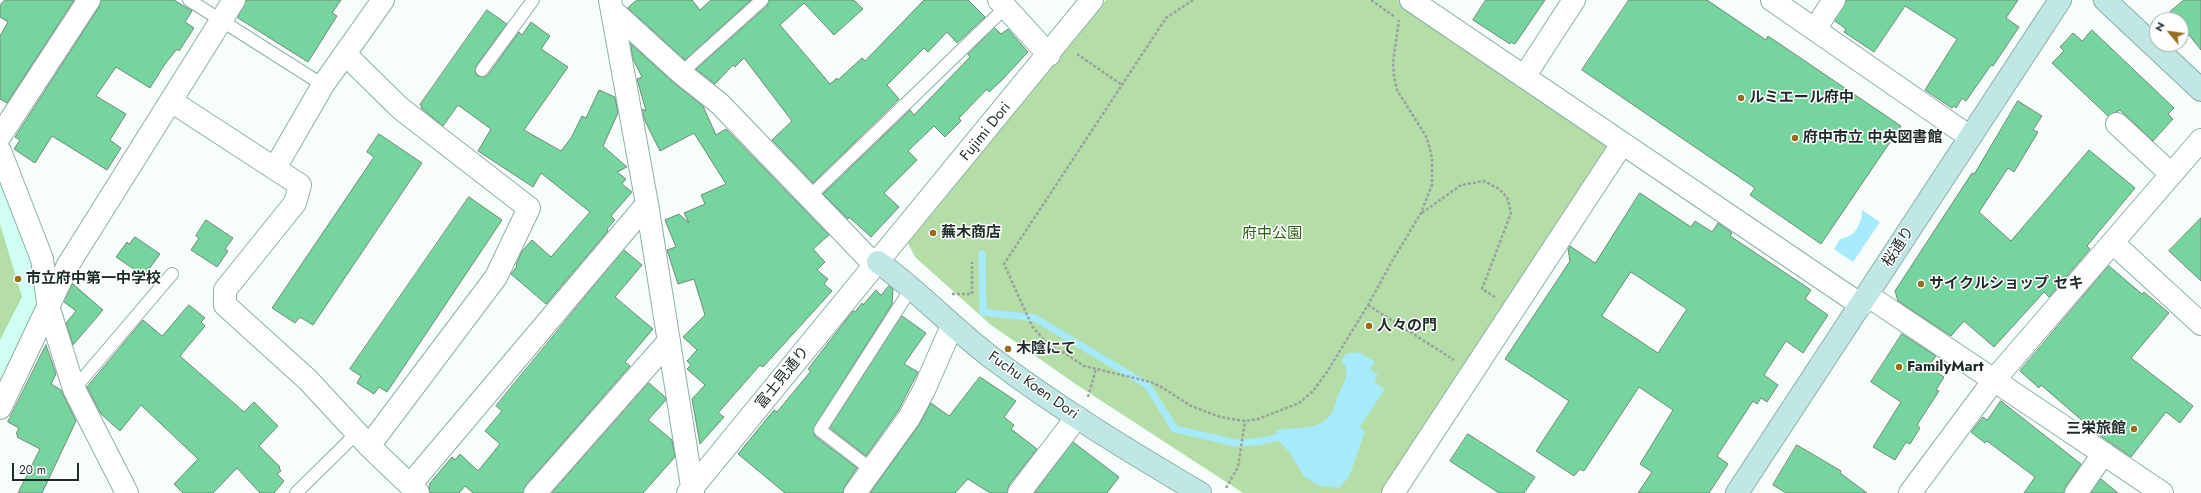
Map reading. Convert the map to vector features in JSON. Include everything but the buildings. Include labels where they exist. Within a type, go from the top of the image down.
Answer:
[{"type":"street","points":[[0,136],[89,0]]},
{"type":"street","points":[[0,408],[49,309],[68,265],[234,0]]},
{"type":"street","points":[[275,168],[324,85],[383,0]]},
{"type":"street","name":"Fujimi Dori","points":[[878,262],[1049,55],[1092,0]]},
{"type":"street","points":[[1411,0],[1622,144],[1864,300],[1994,380],[2104,453],[2139,487],[2162,493]]},
{"type":"street","points":[[1524,77],[1574,0]]},
{"type":"street","points":[[1772,0],[1970,137]]},
{"type":"street","points":[[1815,29],[1834,0]]},
{"type":"street","name":"桜通り","points":[[1737,493],[2060,0]]},
{"type":"street","points":[[2105,0],[2201,90]]},
{"type":"street","points":[[615,3],[681,73],[720,104],[808,198],[867,257],[878,262]]},
{"type":"street","points":[[615,3],[691,491]]},
{"type":"street","points":[[1002,4],[1049,55]]},
{"type":"street","points":[[345,54],[400,108],[529,208],[496,277],[363,440]]},
{"type":"street","points":[[171,101],[300,185],[295,203],[225,290],[225,304],[308,380],[363,440],[414,489],[647,204]]},
{"type":"street","points":[[2117,124],[2171,174]]},
{"type":"street","points":[[1910,493],[1994,380],[2201,140]]},
{"type":"street","points":[[1393,493],[1622,144]]},
{"type":"street","points":[[0,151],[42,259],[49,309],[74,389],[127,493]]},
{"type":"street","points":[[2113,243],[2201,324]]},
{"type":"street","name":"Fuchu Koen Dori","points":[[878,262],[912,287],[952,326],[994,359],[1082,409],[1200,493]]},
{"type":"street","name":"富士見通り","points":[[691,491],[878,262]]},
{"type":"street","points":[[855,493],[909,418],[921,397],[952,326]]},
{"type":"street","points":[[535,493],[668,341]]},
{"type":"street","points":[[1018,493],[1082,409]]},
{"type":"street","points":[[2076,493],[2104,453]]},
{"type":"lane","points":[[189,0],[324,85]]},
{"type":"lane","points":[[482,70],[533,0]]},
{"type":"lane","points":[[681,73],[762,0]]},
{"type":"lane","points":[[808,198],[1002,4]]},
{"type":"lane","points":[[74,389],[172,274]]},
{"type":"lane","points":[[872,470],[820,430],[912,287]]},
{"type":"lane","points":[[296,493],[363,440]]},
{"type":"path","points":[[1193,0],[1166,18],[1004,264],[1032,326],[1044,339],[1084,366],[1151,382],[1205,413],[1245,421],[1271,415],[1300,403],[1313,391],[1368,305],[1421,213],[1432,184],[1432,158],[1426,138],[1397,90],[1394,77],[1394,50],[1400,20]]},
{"type":"path","points":[[1371,0],[1406,25]]},
{"type":"path","points":[[1076,54],[1122,85]]},
{"type":"path","points":[[1421,213],[1461,185],[1484,181],[1499,189],[1507,197],[1511,213],[1482,289],[1499,300]]},
{"type":"path","points":[[951,294],[972,294],[972,262]]},
{"type":"path","points":[[1368,305],[1456,361]]},
{"type":"path","points":[[1082,409],[1096,369]]},
{"type":"path","points":[[1226,488],[1238,467],[1245,421]]},
{"type":"shaded area","name":"市立府中第一中学校","points":[[0,172],[31,258],[42,300],[0,384]]},
{"type":"green space","name":"府中公園","points":[[1106,0],[1398,0],[1604,141],[1606,149],[1381,493],[1243,493],[1077,385],[991,325],[915,257],[908,243]]},
{"type":"green space","points":[[0,224],[22,297],[0,340]]},
{"type":"water","points":[[1862,210],[1880,222],[1853,262],[1834,249],[1840,239],[1850,236],[1857,229],[1861,220]]},
{"type":"water","points":[[1359,352],[1375,362],[1370,369],[1378,375],[1374,382],[1385,389],[1360,427],[1365,431],[1349,477],[1339,488],[1317,485],[1304,476],[1290,453],[1276,438],[1277,430],[1314,426],[1326,419],[1333,410],[1345,379],[1346,367],[1341,362],[1346,354]]},
{"type":"waterway","points":[[982,254],[983,312],[1035,318],[1147,385],[1175,429],[1236,443],[1256,442],[1276,438]]},
{"type":"place","name":"ルミエール府中","points":[[1741,98]]},
{"type":"place","name":"府中市立 中央図書館","points":[[1795,138]]},
{"type":"place","name":"蕪木商店","points":[[933,233]]},
{"type":"place","name":"市立府中第一中学校","points":[[18,279]]},
{"type":"place","name":"サイクルショップ セキ","points":[[1921,284]]},
{"type":"place","name":"人々の門","points":[[1369,326]]},
{"type":"place","name":"木陰にて","points":[[1008,349]]},
{"type":"place","name":"FamilyMart","points":[[1899,367]]},
{"type":"place","name":"三栄旅館","points":[[2134,429]]}]
